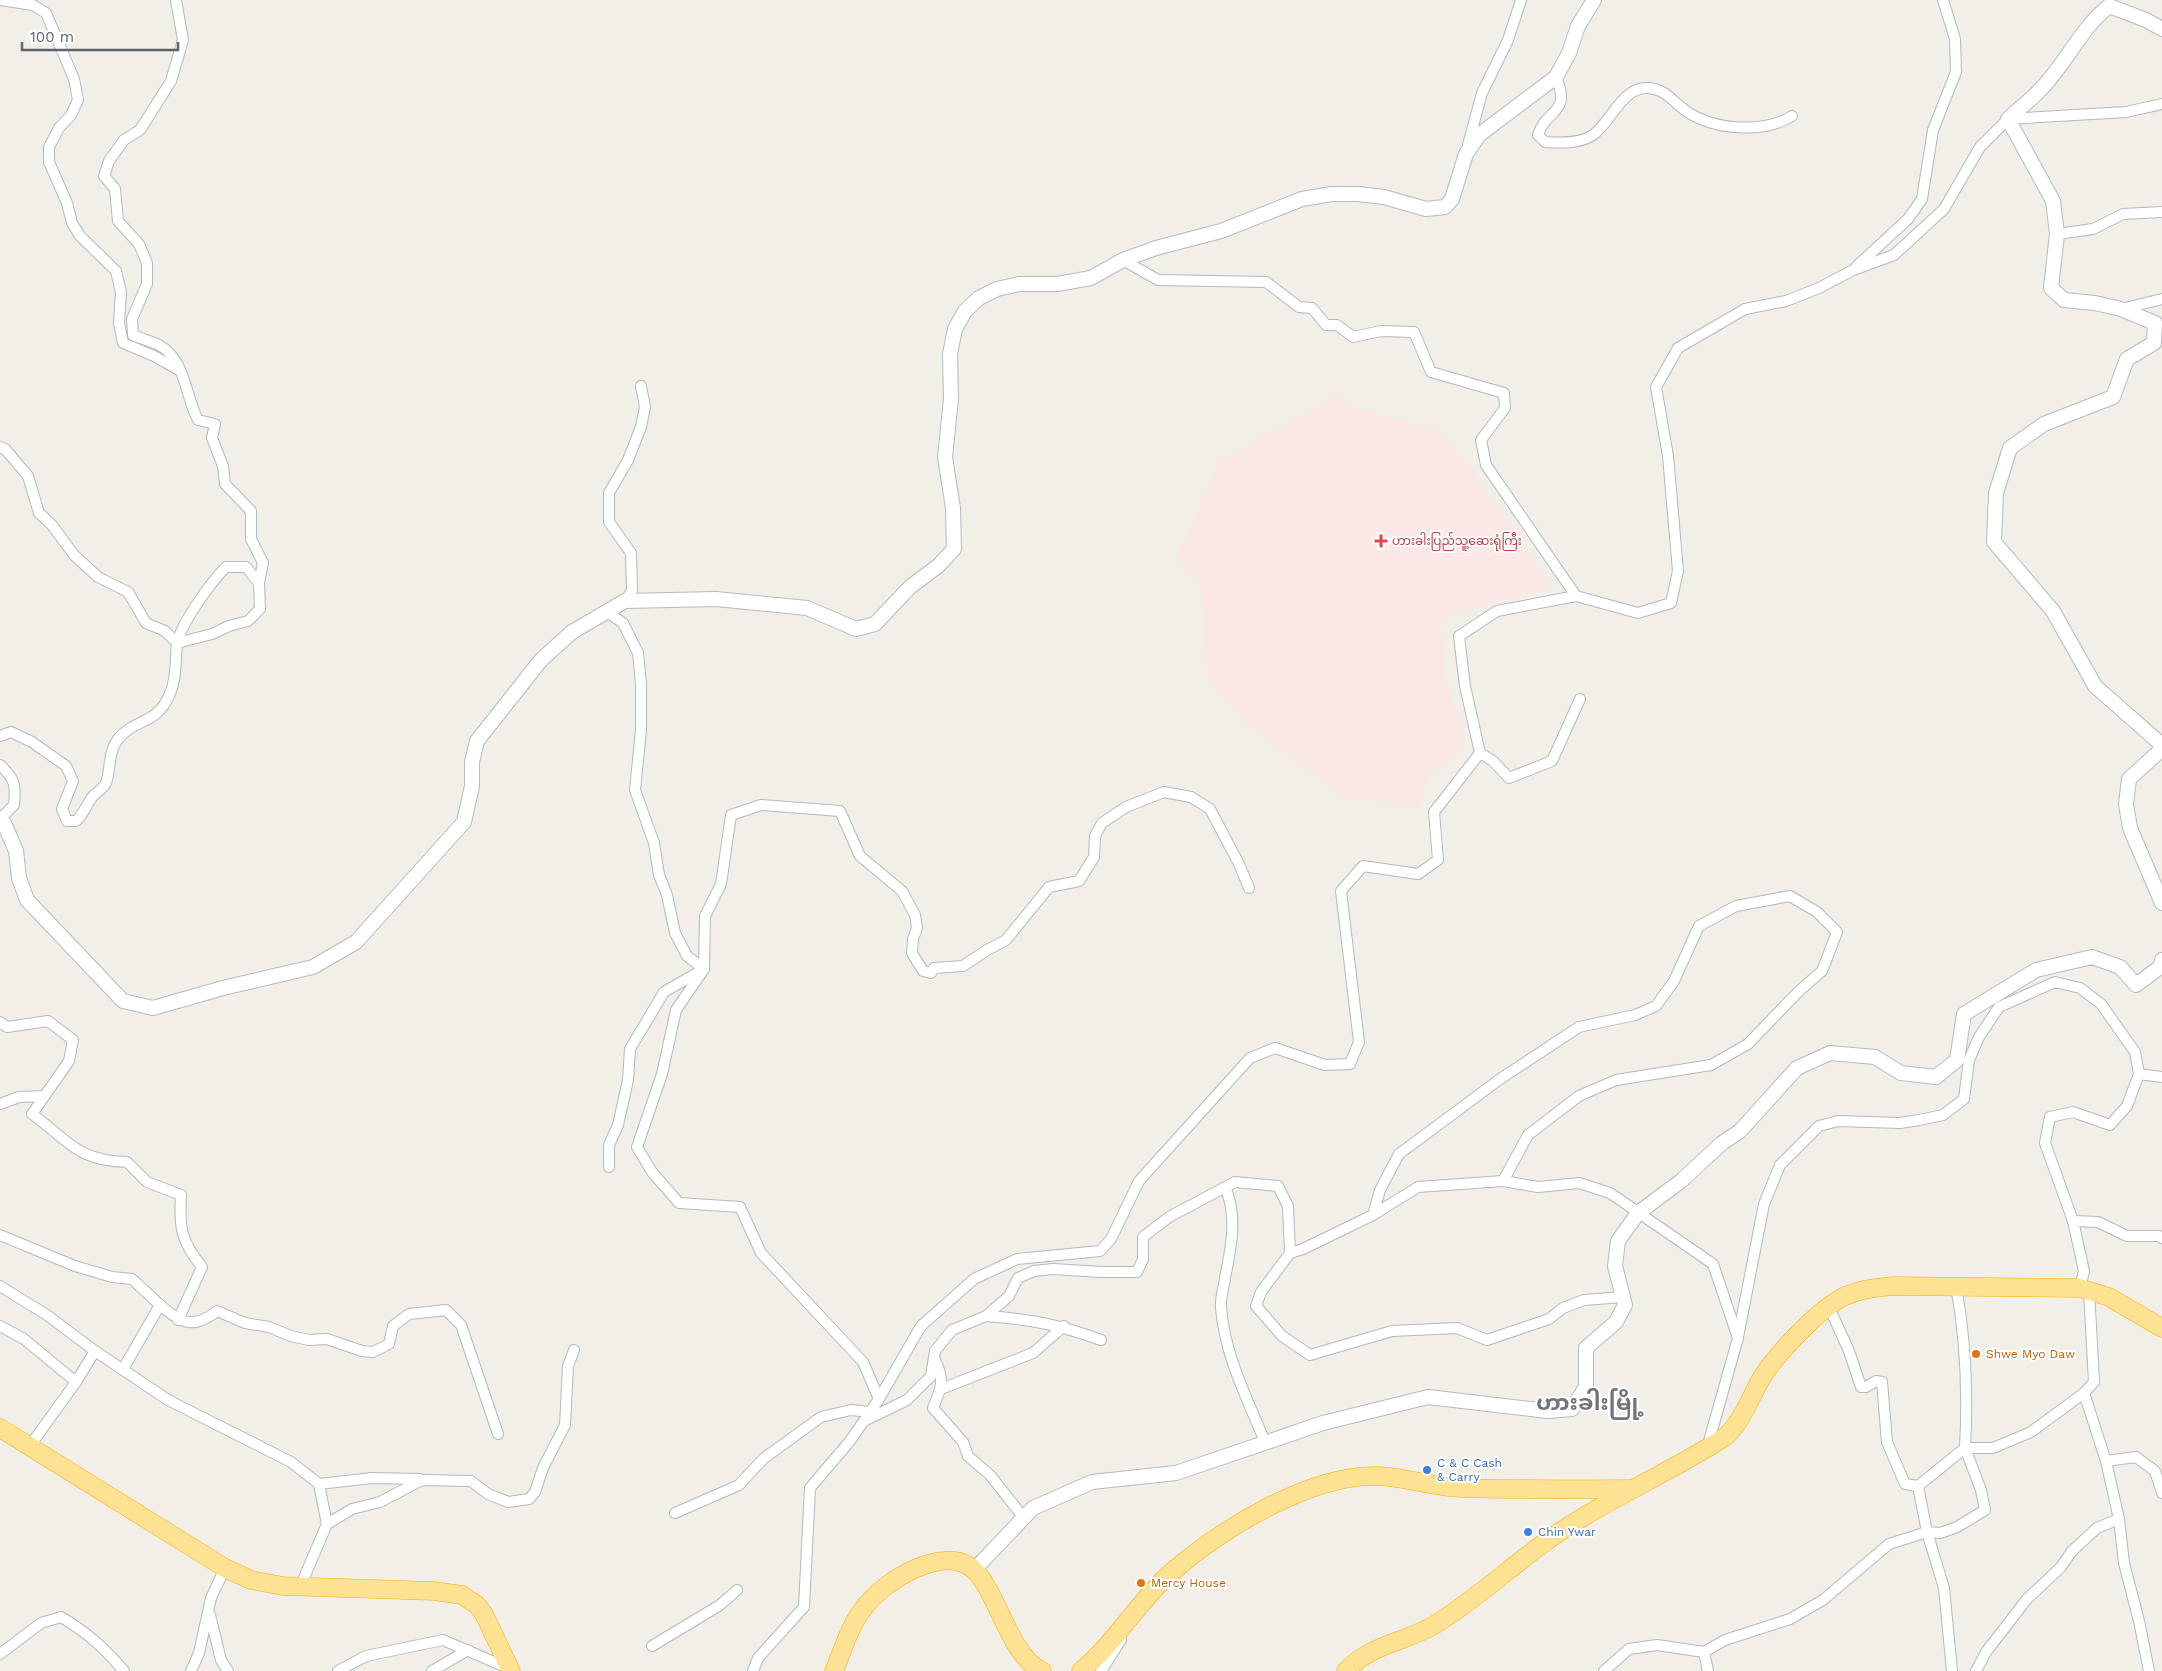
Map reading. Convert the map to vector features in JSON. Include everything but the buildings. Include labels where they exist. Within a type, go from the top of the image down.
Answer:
[{"type":"highway","points":[[1346,1671],[1365,1655],[1435,1625],[1529,1553],[1580,1519],[1707,1449],[1733,1430],[1762,1377],[1778,1356],[1829,1307],[1843,1297],[1869,1288],[1956,1286],[2084,1289],[2129,1307],[2162,1328]]},
{"type":"highway","points":[[0,1428],[225,1568],[261,1583],[300,1587],[434,1590],[462,1595],[477,1605],[484,1614],[510,1670]]},
{"type":"highway","points":[[1081,1671],[1173,1570],[1218,1537],[1287,1498],[1332,1481],[1380,1476],[1461,1488],[1636,1489]]},
{"type":"highway","points":[[834,1671],[853,1625],[871,1598],[914,1568],[933,1562],[963,1564],[974,1570],[986,1586],[1012,1637],[1037,1669],[1042,1671]]},
{"type":"street","points":[[0,0],[33,6],[46,13],[74,79],[78,100],[71,115],[59,128],[49,147],[49,162],[67,203],[72,223],[80,236],[116,271],[121,292],[119,323],[123,344],[154,356],[180,370]]},
{"type":"street","points":[[176,0],[183,40],[171,81],[140,130],[124,140],[109,161],[104,176],[115,189],[118,221],[139,244],[147,263],[146,284],[132,318],[133,335],[160,345],[175,360],[198,420],[215,424],[212,438],[223,466],[225,484],[250,511],[251,539],[263,564],[258,583],[260,609],[248,621],[229,626],[212,634],[177,643]]},
{"type":"street","points":[[625,601],[716,599],[807,608],[856,629],[874,624],[910,587],[938,566],[954,549],[953,508],[945,457],[951,399],[950,354],[955,329],[965,310],[980,298],[998,288],[1019,284],[1057,284],[1091,278],[1123,260],[1156,248],[1221,231],[1302,199],[1332,194],[1358,194],[1384,197],[1426,209],[1444,207],[1452,199],[1482,93],[1508,40],[1520,0]]},
{"type":"street","points":[[1466,154],[1479,135],[1556,77],[1569,53],[1578,26],[1594,0]]},
{"type":"street","points":[[1853,270],[1908,219],[1922,199],[1933,130],[1956,72],[1955,39],[1943,0]]},
{"type":"street","points":[[1580,699],[1552,760],[1509,778],[1493,760],[1480,753],[1465,686],[1459,636],[1497,612],[1576,596],[1638,613],[1671,603],[1678,571],[1668,456],[1656,387],[1678,348],[1745,309],[1786,301],[1819,288],[1853,270],[1894,255],[1944,209],[1980,147],[2008,118],[2040,90],[2071,52],[2082,32],[2109,6],[2146,20],[2162,29]]},
{"type":"street","points":[[1556,77],[1562,99],[1557,111],[1540,128],[1538,135],[1545,142],[1565,143],[1592,136],[1628,95],[1638,88],[1650,88],[1670,95],[1686,111],[1722,126],[1758,127],[1792,116]]},
{"type":"street","points":[[2008,118],[2126,112],[2162,104]]},
{"type":"street","points":[[2008,118],[2053,201],[2057,234],[2051,288],[2064,300],[2095,303],[2121,309],[2156,323],[2154,343],[2128,359],[2113,397],[2044,424],[2010,448],[1996,493],[1994,542],[2053,611],[2095,686],[2162,745]]},
{"type":"street","points":[[2057,234],[2093,229],[2123,214],[2162,212]]},
{"type":"street","points":[[1123,260],[1158,280],[1266,282],[1299,307],[1312,308],[1326,325],[1337,326],[1353,337],[1381,332],[1414,332],[1431,372],[1504,393],[1505,408],[1481,440],[1486,465],[1576,596]]},
{"type":"street","points":[[2121,309],[2162,300]]},
{"type":"street","points":[[0,765],[13,777],[16,789],[14,805],[0,820],[4,822],[16,851],[19,878],[27,900],[123,1001],[153,1008],[223,988],[313,967],[356,942],[464,822],[472,786],[472,762],[477,741],[541,660],[572,632],[625,601],[632,591],[631,553],[609,522],[609,493],[628,460],[640,427],[644,407],[641,386]]},
{"type":"street","points":[[0,447],[5,449],[28,476],[38,513],[52,525],[74,555],[98,577],[128,592],[146,622],[165,631],[177,643]]},
{"type":"street","points":[[0,736],[11,732],[32,742],[66,766],[73,782],[62,809],[67,821],[76,821],[84,814],[87,804],[105,785],[110,756],[116,742],[125,731],[147,722],[164,706],[173,684],[178,660],[177,643],[201,597],[212,581],[226,567],[246,568],[258,583]]},
{"type":"street","points":[[607,612],[623,623],[638,653],[642,684],[640,745],[635,790],[654,844],[659,875],[675,933],[687,956],[704,969]]},
{"type":"street","points":[[2162,749],[2129,779],[2126,804],[2130,828],[2162,903]]},
{"type":"street","points":[[753,1671],[758,1658],[804,1607],[810,1488],[879,1399],[921,1326],[974,1279],[1017,1259],[1100,1251],[1111,1239],[1139,1181],[1250,1058],[1275,1048],[1325,1064],[1350,1064],[1358,1042],[1340,891],[1363,866],[1418,874],[1438,860],[1434,812],[1480,753]]},
{"type":"street","points":[[879,1399],[863,1362],[761,1253],[740,1207],[679,1203],[652,1172],[638,1147],[662,1074],[676,1010],[704,969],[705,916],[720,884],[731,815],[761,805],[840,810],[860,856],[902,891],[915,915],[917,928],[913,939],[912,953],[923,971],[931,973],[934,968],[963,966],[1006,940],[1049,887],[1079,881],[1094,858],[1095,836],[1102,823],[1126,807],[1164,792],[1191,797],[1210,809],[1240,864],[1249,888]]},
{"type":"street","points":[[1373,1215],[1380,1190],[1399,1154],[1456,1111],[1579,1027],[1635,1015],[1656,1006],[1674,981],[1699,926],[1736,906],[1790,896],[1816,912],[1837,932],[1822,971],[1799,991],[1748,1044],[1711,1065],[1616,1080],[1579,1096],[1528,1135],[1504,1181]]},
{"type":"street","points":[[974,1570],[1033,1508],[1092,1482],[1176,1473],[1323,1424],[1428,1398],[1548,1411],[1572,1409],[1586,1387],[1586,1348],[1616,1322],[1625,1305],[1615,1266],[1618,1241],[1638,1213],[1681,1181],[1722,1144],[1740,1131],[1797,1068],[1830,1053],[1875,1057],[1901,1073],[1936,1077],[1957,1060],[1964,1014],[2036,970],[2092,957],[2120,967],[2136,985],[2160,967],[2162,960]]},
{"type":"street","points":[[608,1167],[609,1145],[618,1125],[628,1080],[630,1049],[664,992],[704,969]]},
{"type":"street","points":[[1707,1449],[1738,1338],[1764,1204],[1780,1165],[1819,1126],[1838,1121],[1900,1122],[1942,1115],[1950,1110],[1964,1099],[1969,1060],[1979,1037],[1999,1007],[2055,982],[2080,988],[2101,1004],[2135,1052],[2139,1074],[2126,1106],[2110,1125],[2073,1112],[2050,1117],[2045,1143],[2073,1221],[2084,1271],[2084,1289],[2094,1382],[2084,1393],[2031,1432],[1993,1448],[1965,1448],[1918,1486],[1905,1484],[1887,1442],[1882,1382],[1876,1380],[1866,1387],[1861,1387],[1849,1351],[1829,1307]]},
{"type":"street","points":[[0,1022],[7,1027],[48,1021],[73,1040],[69,1060],[32,1114],[75,1150],[104,1162],[127,1162],[147,1182],[181,1195],[180,1220],[187,1248],[202,1267],[178,1320]]},
{"type":"street","points":[[2139,1074],[2162,1077]]},
{"type":"street","points":[[0,1104],[19,1097],[44,1096]]},
{"type":"street","points":[[1290,1252],[1303,1250],[1373,1215],[1418,1187],[1504,1181],[1538,1187],[1579,1183],[1610,1193],[1713,1264],[1738,1338]]},
{"type":"street","points":[[675,1513],[739,1484],[763,1459],[821,1417],[851,1410],[867,1416],[907,1400],[931,1376],[935,1351],[952,1330],[986,1316],[1009,1296],[1018,1278],[1034,1271],[1053,1269],[1137,1272],[1143,1260],[1143,1237],[1169,1216],[1235,1182],[1278,1186],[1288,1206],[1290,1252],[1261,1292],[1256,1306],[1282,1336],[1310,1355],[1392,1331],[1457,1328],[1487,1340],[1549,1318],[1563,1308],[1584,1300],[1623,1297]]},
{"type":"street","points":[[1225,1187],[1230,1197],[1233,1222],[1221,1293],[1221,1308],[1230,1357],[1265,1442]]},
{"type":"street","points":[[2073,1221],[2098,1222],[2127,1236],[2159,1236],[2162,1238]]},
{"type":"street","points":[[0,1235],[75,1266],[112,1277],[132,1279],[178,1320],[185,1323],[206,1320],[217,1310],[245,1323],[268,1327],[291,1336],[309,1340],[327,1339],[362,1351],[373,1352],[389,1344],[393,1326],[410,1314],[446,1310],[461,1325],[498,1434]]},
{"type":"street","points":[[0,1286],[47,1314],[95,1351],[168,1400],[291,1462],[319,1484],[327,1524],[300,1587]]},
{"type":"street","points":[[1604,1671],[1629,1649],[1657,1645],[1704,1652],[1725,1640],[1790,1619],[1823,1600],[1889,1544],[1927,1532],[1940,1533],[1957,1527],[1985,1510],[1981,1490],[1965,1448],[1968,1405],[1965,1333],[1956,1286]]},
{"type":"street","points":[[123,1369],[160,1305]]},
{"type":"street","points":[[986,1316],[1030,1319],[1064,1326],[1101,1340]]},
{"type":"street","points":[[0,1326],[24,1339],[76,1382]]},
{"type":"street","points":[[941,1389],[1033,1354],[1064,1326]]},
{"type":"street","points":[[319,1484],[356,1479],[471,1481],[488,1494],[508,1502],[528,1499],[535,1492],[564,1425],[568,1366],[574,1350]]},
{"type":"street","points":[[29,1447],[76,1382],[95,1351]]},
{"type":"street","points":[[934,1358],[942,1374],[941,1389],[933,1408],[963,1442],[968,1456],[990,1475],[1024,1518]]},
{"type":"street","points":[[2084,1393],[2106,1461],[2119,1519],[2124,1563],[2139,1621],[2149,1671]]},
{"type":"street","points":[[2106,1461],[2136,1457],[2155,1471],[2162,1493]]},
{"type":"street","points":[[327,1524],[352,1510],[380,1502],[422,1480]]},
{"type":"street","points":[[1918,1486],[1927,1532],[1944,1588],[1952,1671]]},
{"type":"street","points":[[1976,1671],[1986,1652],[2027,1599],[2061,1567],[2072,1551],[2098,1528],[2119,1519]]},
{"type":"street","points":[[191,1671],[199,1653],[211,1598],[225,1568]]},
{"type":"street","points":[[652,1646],[720,1605],[737,1590]]},
{"type":"street","points":[[209,1609],[221,1660],[228,1671]]},
{"type":"street","points":[[0,1654],[41,1623],[61,1617],[82,1629],[101,1644],[124,1671]]},
{"type":"street","points":[[1102,1671],[1121,1640],[1120,1629]]},
{"type":"street","points":[[338,1671],[366,1656],[443,1640],[510,1670]]},
{"type":"street","points":[[432,1671],[468,1650]]},
{"type":"street","points":[[1704,1652],[1708,1671]]},
{"type":"shaded area","points":[[1340,394],[1359,410],[1434,429],[1465,461],[1552,587],[1471,608],[1440,619],[1444,651],[1442,671],[1466,739],[1462,750],[1429,774],[1419,808],[1344,796],[1247,725],[1208,677],[1201,587],[1177,558],[1220,461]]},
{"type":"place","name":"ဟားခါးပြည်သူ့ဆေးရုံကြီး","points":[[1381,541]]},
{"type":"place","name":"Shwe Myo Daw","points":[[1976,1354]]},
{"type":"place","name":"C & C Cash & Carry","points":[[1427,1470]]},
{"type":"place","name":"Chin Ywar","points":[[1528,1532]]},
{"type":"place","name":"Mercy House","points":[[1141,1583]]},
{"type":"district","name":"ဟားခါးမြို့","points":[[1590,1402]]}]
